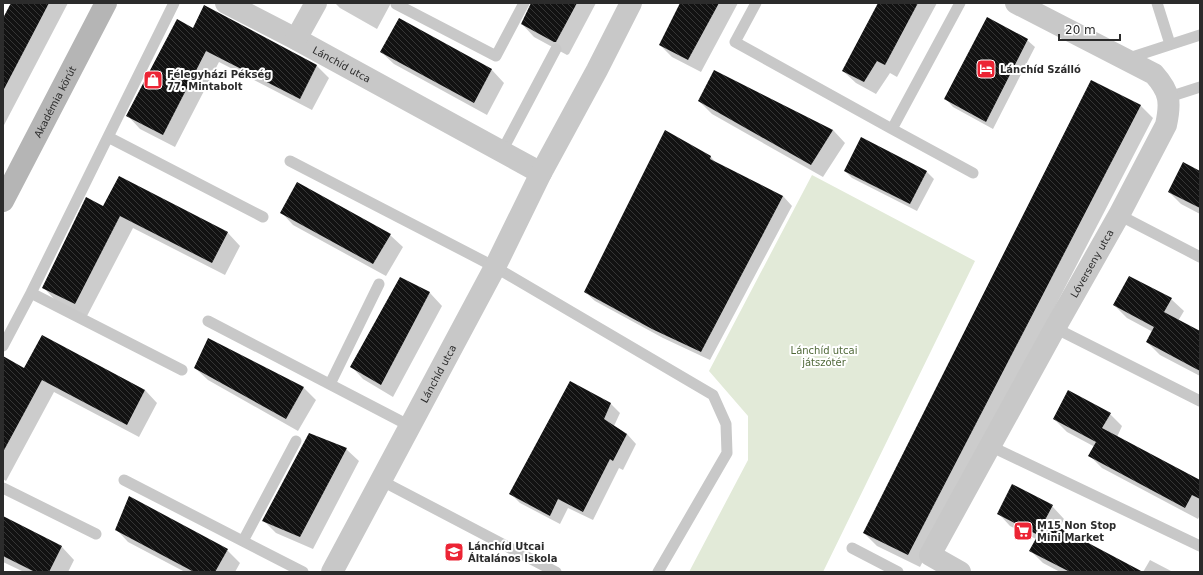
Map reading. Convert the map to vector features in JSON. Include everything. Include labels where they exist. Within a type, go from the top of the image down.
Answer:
[{"type":"street","name":"Akadémia körút","points":[[3,201],[106,3]]},
{"type":"street","name":"Lánchíd utca","points":[[226,3],[296,39],[541,173]]},
{"type":"street","points":[[296,39],[316,3]]},
{"type":"street","name":"Lánchíd utca","points":[[332,572],[382,481],[495,267],[541,173],[597,70],[631,3]]},
{"type":"street","points":[[1016,3],[1124,60],[1154,74],[1162,84],[1169,97]]},
{"type":"street","name":"Lóverseny utca","points":[[960,572],[930,555],[1119,215],[1166,125],[1169,110],[1169,97]]},
{"type":"lane","points":[[3,346],[31,293],[174,3]]},
{"type":"lane","points":[[396,4],[496,56],[524,3]]},
{"type":"lane","points":[[756,3],[735,42],[973,172]]},
{"type":"lane","points":[[892,129],[960,3]]},
{"type":"lane","points":[[1157,3],[1170,44]]},
{"type":"lane","points":[[1124,60],[1200,35]]},
{"type":"lane","points":[[502,151],[556,49]]},
{"type":"lane","points":[[1169,97],[1200,87]]},
{"type":"lane","points":[[108,137],[263,217]]},
{"type":"lane","points":[[290,161],[495,267],[713,395],[726,424],[727,453],[658,572]]},
{"type":"lane","points":[[1119,215],[1200,257]]},
{"type":"lane","points":[[330,384],[379,284]]},
{"type":"lane","points":[[31,293],[182,370]]},
{"type":"lane","points":[[208,321],[410,426]]},
{"type":"lane","points":[[1055,328],[1200,401]]},
{"type":"lane","points":[[243,541],[296,441]]},
{"type":"lane","points":[[990,446],[1200,546]]},
{"type":"lane","points":[[124,480],[303,572]]},
{"type":"lane","points":[[382,481],[556,572]]},
{"type":"lane","points":[[3,488],[96,534]]},
{"type":"lane","points":[[852,548],[898,572]]},
{"type":"green space","name":"Lánchíd utcai játszótér","points":[[812,175],[975,261],[823,572],[689,572],[748,460],[748,416],[709,371]]},
{"type":"building","points":[[11,3],[49,3],[3,91],[3,18]]},
{"type":"building","points":[[531,3],[577,3],[556,42],[521,24]]},
{"type":"building","points":[[680,3],[719,3],[688,60],[659,45]]},
{"type":"building","points":[[878,3],[918,3],[885,65],[877,61],[864,82],[842,71]]},
{"type":"building","points":[[204,5],[317,65],[300,99],[206,51],[163,135],[126,116],[177,19],[193,28]]},
{"type":"building","name":"Lánchíd Szálló","points":[[987,17],[1028,39],[986,122],[944,99]]},
{"type":"building","points":[[399,18],[492,69],[474,103],[380,52]]},
{"type":"building","points":[[714,70],[833,130],[811,165],[698,101]]},
{"type":"building","points":[[1091,80],[1141,105],[908,555],[863,533]]},
{"type":"building","points":[[665,130],[711,156],[710,159],[783,196],[701,352],[652,329],[584,292]]},
{"type":"building","points":[[861,137],[927,171],[910,204],[844,171]]},
{"type":"building","points":[[1183,162],[1200,171],[1200,208],[1168,192]]},
{"type":"building","points":[[119,176],[228,232],[212,263],[120,216],[75,304],[42,288],[86,197],[103,206]]},
{"type":"building","points":[[297,182],[391,234],[373,264],[280,213]]},
{"type":"building","points":[[1129,276],[1172,298],[1164,312],[1200,331],[1200,371],[1146,342],[1154,327],[1113,305]]},
{"type":"building","points":[[400,277],[430,292],[381,385],[350,367]]},
{"type":"building","points":[[42,335],[145,390],[127,425],[42,380],[3,452],[3,356],[24,368]]},
{"type":"building","points":[[208,338],[304,387],[286,419],[194,368]]},
{"type":"building","points":[[570,381],[611,403],[604,419],[627,434],[613,461],[610,459],[583,512],[558,499],[550,516],[509,494]]},
{"type":"building","points":[[1068,390],[1111,413],[1102,428],[1200,480],[1200,499],[1192,495],[1185,508],[1088,456],[1096,442],[1053,419]]},
{"type":"building","points":[[309,433],[347,448],[300,537],[262,521]]},
{"type":"building","points":[[1012,484],[1053,505],[1045,520],[1143,572],[1070,572],[1029,551],[1038,535],[997,514]]},
{"type":"building","points":[[129,496],[228,549],[215,572],[194,572],[115,530]]},
{"type":"building","points":[[3,516],[62,546],[49,572],[35,572],[3,556]]},
{"type":"place","name":"Lánchíd Szálló","points":[[986,69]]},
{"type":"place","name":"Félegyházi Pékség 77. Mintabolt","points":[[153,80]]},
{"type":"place","name":"M15 Non Stop Mini Market","points":[[1023,531]]},
{"type":"place","name":"Lánchíd Utcai Általános Iskola","points":[[454,552]]}]
